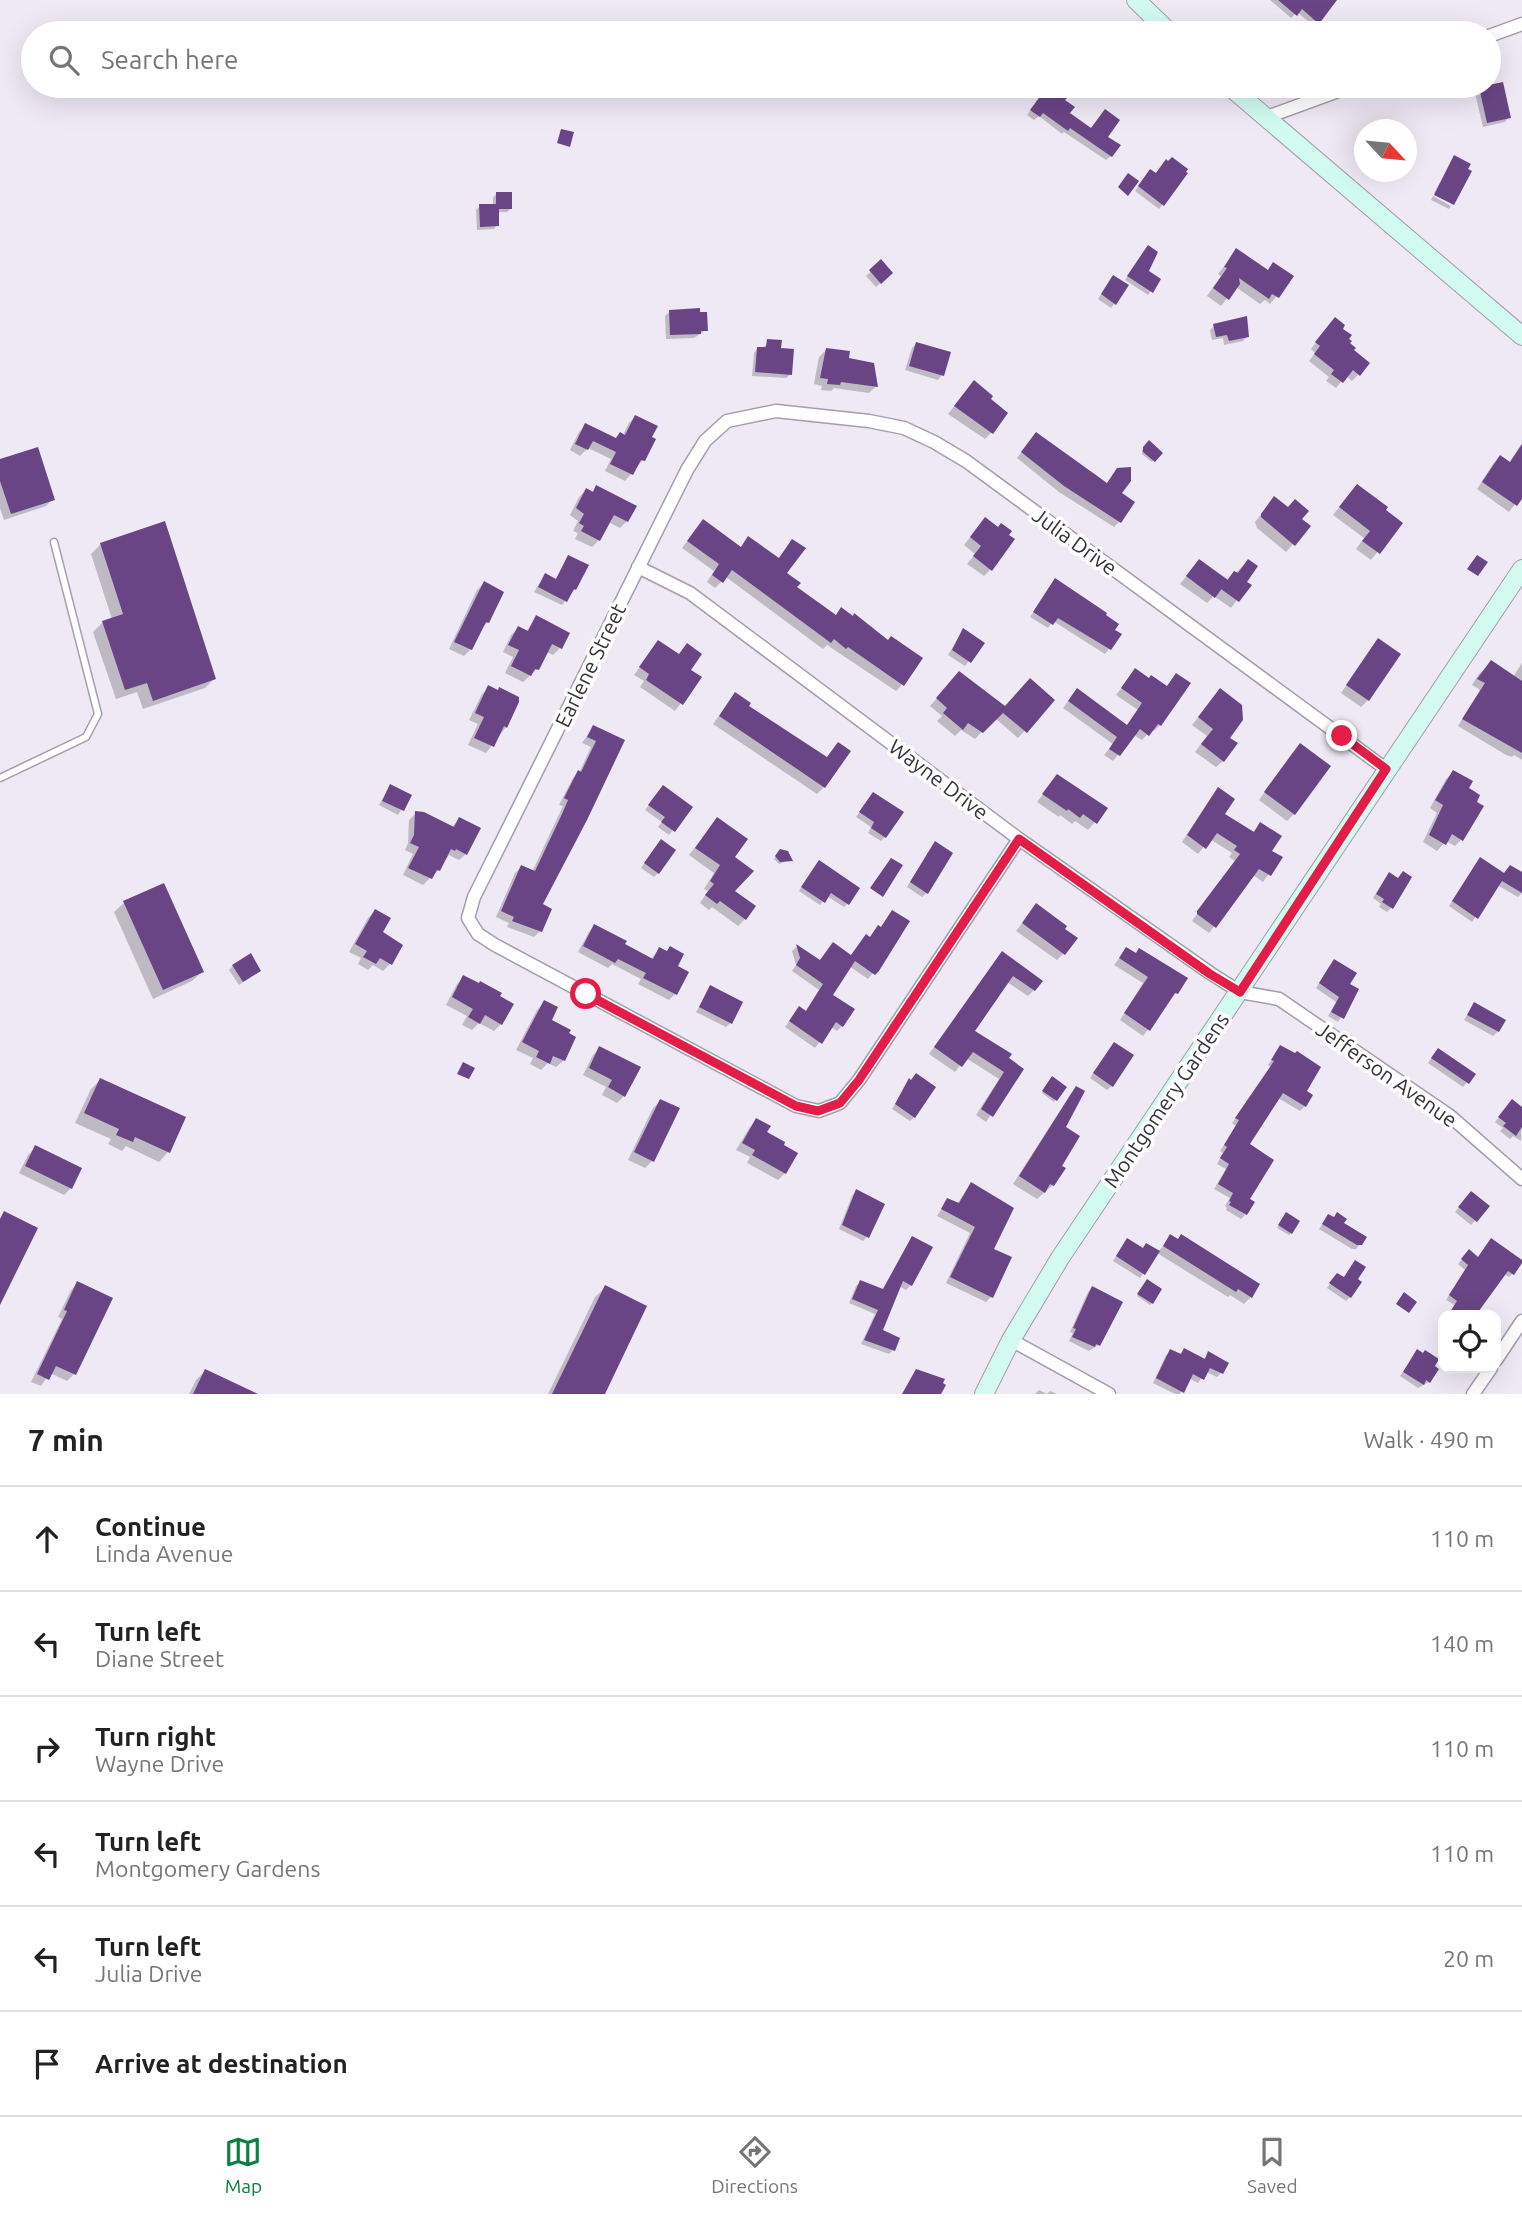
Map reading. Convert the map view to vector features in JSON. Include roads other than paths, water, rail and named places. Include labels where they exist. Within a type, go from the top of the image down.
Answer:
[{"type":"street","points":[[1136,0],[1158,21]]},
{"type":"street","points":[[1501,32],[1522,24]]},
{"type":"street","points":[[1244,98],[1522,336]]},
{"type":"street","points":[[1267,117],[1319,98]]},
{"type":"street","name":"Julia Drive","points":[[727,421],[776,411],[869,421],[904,428],[934,442],[966,461],[1386,769]]},
{"type":"street","name":"Earlene Street","points":[[727,421],[705,441],[699,451],[474,897],[468,918],[478,934],[796,1106],[818,1111],[840,1103],[859,1080],[1019,839]]},
{"type":"street","name":"Wayne Drive","points":[[638,568],[690,593],[1019,839],[1210,974],[1240,992]]},
{"type":"street","name":"Montgomery Gardens","points":[[984,1394],[1011,1340],[1060,1258],[1522,569]]},
{"type":"street","name":"Jefferson Avenue","points":[[1240,992],[1279,999],[1450,1116],[1522,1179]]},
{"type":"street","points":[[1501,1352],[1522,1321]]},
{"type":"street","points":[[1011,1340],[1109,1394]]},
{"type":"street","points":[[1473,1394],[1487,1373]]},
{"type":"lane","points":[[0,778],[86,737],[98,714],[54,542]]}]
